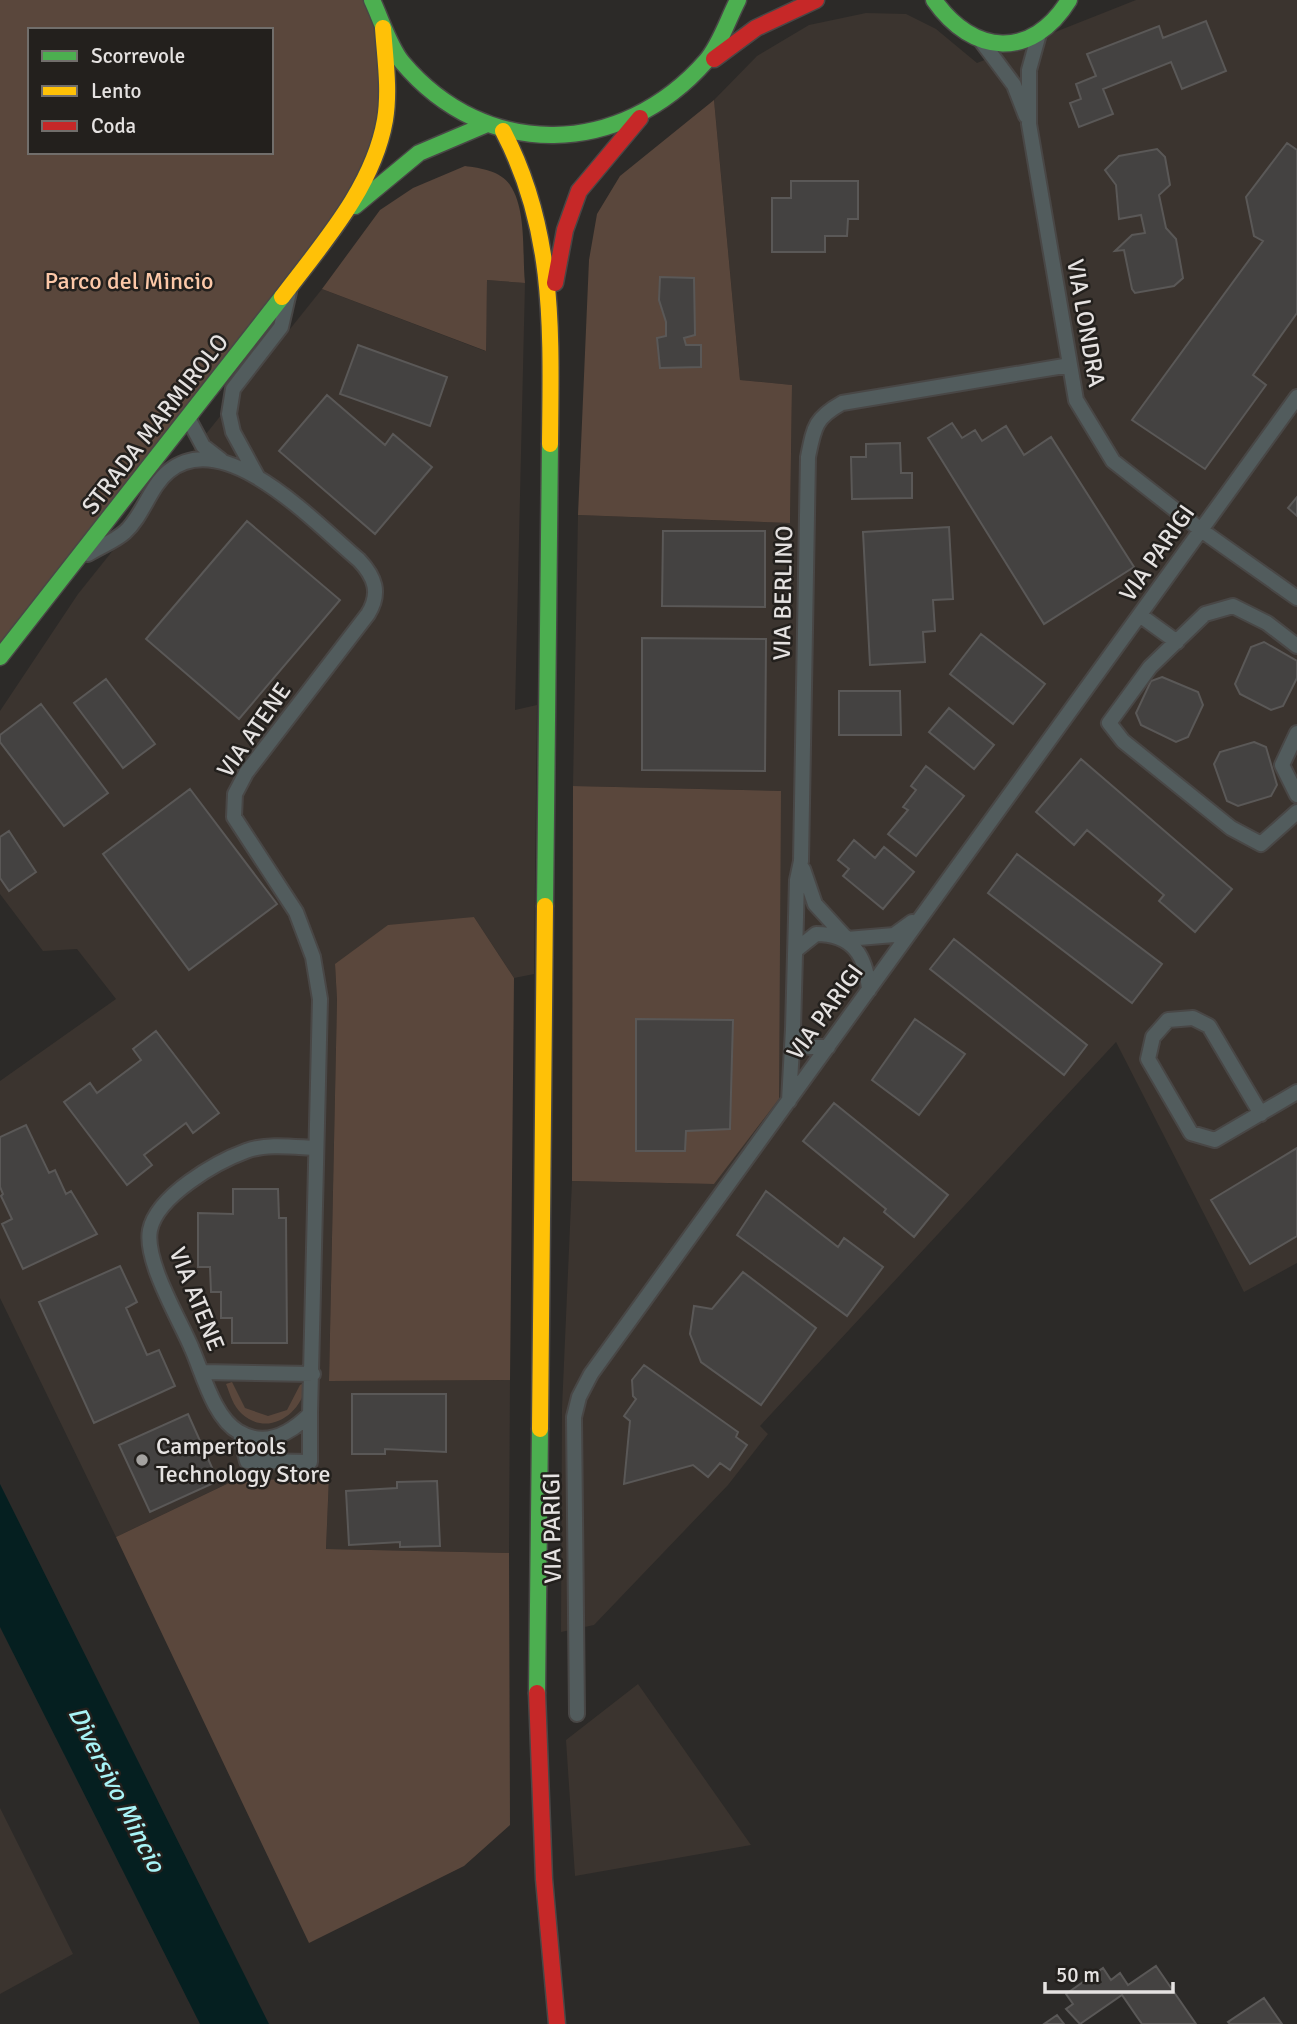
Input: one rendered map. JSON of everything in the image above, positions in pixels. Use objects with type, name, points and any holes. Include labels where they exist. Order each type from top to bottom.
[{"type":"main road","points":[[372,0],[383,28],[400,57],[422,84],[450,106],[485,125],[503,131],[536,137],[570,138],[604,132],[640,118],[676,95],[703,67],[756,28],[816,0]]},
{"type":"main road","points":[[703,67],[722,38],[738,0]]},
{"type":"main road","points":[[913,0],[942,15],[960,32],[982,42],[1002,44],[1021,42],[1040,34],[1054,23],[1069,0]]},
{"type":"main road","points":[[934,0],[942,15]]},
{"type":"main road","name":"STRADA MARMIROLO","points":[[0,657],[80,558],[343,217],[367,172],[382,131],[387,92],[383,28]]},
{"type":"main road","points":[[551,309],[565,230],[579,191],[640,118]]},
{"type":"main road","name":"STRADA MARMIROLO","points":[[343,217],[391,173],[419,153],[485,125]]},
{"type":"main road","points":[[503,131],[530,184],[538,215],[551,309],[537,1737],[544,1878],[557,2024]]},
{"type":"street","name":"VIA LONDRA","points":[[1040,34],[1029,70],[1029,124],[1076,400],[1113,461],[1201,530],[1297,598]]},
{"type":"street","name":"VIA LONDRA","points":[[982,42],[1014,85],[1029,124]]},
{"type":"street","name":"VIA ATENE","points":[[257,476],[233,432],[229,414],[233,390],[281,327],[290,286]]},
{"type":"street","name":"VIA BERLINO","points":[[789,1102],[797,880],[802,861],[808,457],[812,433],[821,415],[842,403],[1070,365]]},
{"type":"street","name":"VIA PARIGI","points":[[577,1714],[574,1417],[579,1396],[591,1374],[1297,397]]},
{"type":"street","points":[[188,418],[202,446],[221,460]]},
{"type":"street","name":"VIA ATENE","points":[[80,558],[125,532],[168,471],[188,461],[221,460],[257,476],[359,560],[371,572],[377,587],[375,603],[368,614],[246,773],[235,794],[234,817],[296,912],[313,957],[320,999],[310,1462],[247,1461],[240,1433],[228,1423],[202,1372],[152,1256],[150,1229],[164,1204],[184,1186],[248,1150],[279,1146],[315,1148]]},
{"type":"street","points":[[1297,646],[1267,623],[1233,606],[1205,614],[1150,667],[1109,723],[1123,741],[1231,828],[1261,844],[1297,812]]},
{"type":"street","points":[[1141,616],[1177,642]]},
{"type":"street","points":[[1297,733],[1282,765],[1297,795]]},
{"type":"street","points":[[802,861],[815,904],[862,956],[869,990]]},
{"type":"street","points":[[796,950],[816,934],[847,939],[894,935],[924,913]]},
{"type":"street","points":[[1261,1114],[1209,1026],[1193,1018],[1168,1020],[1153,1037],[1148,1059],[1191,1133],[1215,1140],[1261,1114],[1297,1093]]},
{"type":"street","points":[[793,1030],[809,1047],[828,1048]]},
{"type":"street","name":"VIA ATENE","points":[[202,1372],[313,1374]]},
{"type":"street","points":[[240,1433],[274,1438],[293,1431],[310,1414]]},
{"type":"shaded area","points":[[1136,0],[1297,0],[1297,1263],[1244,1292],[1116,1042],[760,1426],[768,1434],[728,1485],[594,1625],[561,1632],[562,1408],[572,1181],[714,1184],[781,791],[573,786],[578,515],[790,523],[792,385],[740,380],[714,100],[757,56],[809,25],[866,13],[906,14],[936,29],[977,63]]},
{"type":"shaded area","points":[[487,280],[525,283],[515,710],[537,705],[534,974],[514,978],[474,917],[335,965],[337,1000],[329,1381],[510,1380],[509,1553],[326,1549],[329,1477],[233,1481],[116,1537],[0,1298],[0,1081],[116,999],[77,949],[43,951],[0,894],[0,711],[78,594],[322,289],[485,351]]},
{"type":"shaded area","points":[[638,1684],[751,1845],[575,1876],[566,1740]]},
{"type":"shaded area","points":[[0,1808],[73,1954],[0,1994]]},
{"type":"green space","name":"Parco del Mincio","points":[[0,0],[372,0],[386,92],[367,172],[0,661]]},
{"type":"green space","points":[[714,100],[740,380],[792,385],[790,523],[578,515],[589,260],[597,214],[620,176]]},
{"type":"green space","points":[[465,166],[490,171],[506,180],[519,207],[523,232],[525,283],[487,280],[486,351],[322,289],[380,210],[413,188]]},
{"type":"green space","points":[[573,786],[781,791],[779,1099],[714,1184],[572,1181]]},
{"type":"green space","points":[[474,917],[514,978],[510,1380],[329,1381],[337,1000],[335,964],[388,925]]},
{"type":"green space","points":[[232,1382],[245,1408],[268,1416],[287,1410],[300,1385],[304,1383],[306,1386],[303,1396],[290,1414],[272,1423],[262,1423],[252,1421],[236,1407],[226,1384]]},
{"type":"green space","points":[[329,1477],[326,1549],[509,1553],[510,1825],[464,1866],[309,1943],[116,1537],[233,1481]]},
{"type":"water","name":"Diversivo Mincio","points":[[0,1484],[269,2024],[200,2024],[0,1627]]},
{"type":"building","points":[[1206,21],[1226,71],[1182,89],[1171,62],[1103,89],[1113,114],[1079,127],[1070,103],[1081,99],[1076,84],[1096,76],[1087,54],[1159,26],[1163,38]]},
{"type":"building","points":[[1287,143],[1297,150],[1297,313],[1253,375],[1266,385],[1205,469],[1132,420],[1263,241],[1254,236],[1246,197]]},
{"type":"building","points":[[1157,149],[1165,157],[1170,185],[1159,195],[1166,228],[1176,239],[1183,278],[1174,286],[1135,293],[1124,250],[1115,251],[1132,235],[1145,233],[1141,215],[1119,219],[1116,185],[1105,170],[1119,156]]},
{"type":"building","points":[[791,181],[858,181],[858,219],[848,219],[847,236],[825,236],[825,252],[772,252],[772,198],[791,198]]},
{"type":"building","points":[[660,277],[694,278],[695,335],[684,338],[686,345],[701,345],[701,367],[660,368],[657,338],[666,336],[666,322],[659,300]]},
{"type":"building","points":[[358,345],[447,377],[430,426],[340,394]]},
{"type":"building","points":[[327,395],[385,445],[393,434],[432,467],[375,534],[279,451]]},
{"type":"building","points":[[952,423],[962,438],[975,430],[982,441],[1006,426],[1024,455],[1051,437],[1134,567],[1044,624],[928,438]]},
{"type":"building","points":[[900,443],[901,473],[912,473],[912,498],[852,499],[851,457],[866,457],[866,444]]},
{"type":"building","points":[[1297,497],[1297,516],[1288,508]]},
{"type":"building","points":[[247,521],[340,600],[239,719],[146,639]]},
{"type":"building","points":[[949,527],[953,599],[933,600],[935,631],[923,632],[925,662],[870,665],[863,532]]},
{"type":"building","points":[[663,531],[765,531],[765,607],[662,606]]},
{"type":"building","points":[[981,634],[1045,684],[1013,724],[950,674]]},
{"type":"building","points":[[642,638],[766,639],[765,771],[642,770]]},
{"type":"building","points":[[1264,642],[1297,661],[1297,678],[1283,706],[1271,710],[1240,694],[1235,684],[1251,647]]},
{"type":"building","points":[[1162,677],[1198,692],[1203,705],[1188,737],[1176,742],[1141,725],[1136,713],[1151,681]]},
{"type":"building","points":[[106,679],[155,744],[123,768],[74,703]]},
{"type":"building","points":[[839,691],[900,691],[901,735],[839,735]]},
{"type":"building","points":[[41,704],[108,793],[64,826],[0,742],[0,735]]},
{"type":"building","points":[[949,708],[994,745],[974,769],[929,732]]},
{"type":"building","points":[[1254,742],[1266,747],[1277,785],[1271,796],[1238,806],[1227,801],[1214,764],[1220,752]]},
{"type":"building","points":[[1081,759],[1232,889],[1195,932],[1159,901],[1164,895],[1087,830],[1074,845],[1036,812]]},
{"type":"building","points":[[926,766],[964,796],[916,856],[888,834],[908,810],[903,807],[916,790],[911,786]]},
{"type":"building","points":[[190,789],[277,904],[189,970],[103,854]]},
{"type":"building","points":[[9,831],[36,872],[9,891],[0,878],[0,837]]},
{"type":"building","points":[[854,840],[875,858],[884,847],[914,872],[883,909],[843,876],[849,869],[838,860]]},
{"type":"building","points":[[1017,854],[1162,964],[1132,1003],[988,893]]},
{"type":"building","points":[[954,939],[1087,1045],[1064,1075],[930,969]]},
{"type":"building","points":[[636,1019],[733,1020],[730,1129],[686,1131],[685,1151],[636,1151]]},
{"type":"building","points":[[915,1019],[965,1054],[919,1115],[872,1080]]},
{"type":"building","points":[[156,1031],[219,1113],[193,1133],[186,1123],[144,1155],[152,1165],[127,1185],[64,1102],[90,1083],[97,1093],[141,1060],[133,1049]]},
{"type":"building","points":[[834,1103],[948,1195],[914,1237],[884,1212],[886,1209],[803,1141]]},
{"type":"building","points":[[26,1125],[49,1173],[55,1170],[66,1194],[71,1191],[97,1234],[23,1269],[2,1224],[12,1219],[1,1196],[0,1137]]},
{"type":"building","points":[[1297,1148],[1297,1236],[1250,1264],[1211,1200]]},
{"type":"building","points":[[233,1189],[278,1189],[279,1218],[286,1218],[287,1343],[232,1343],[232,1318],[221,1318],[221,1292],[211,1292],[210,1267],[198,1267],[198,1213],[233,1214]]},
{"type":"building","points":[[766,1191],[838,1247],[844,1238],[883,1267],[847,1316],[737,1235]]},
{"type":"building","points":[[120,1266],[137,1302],[126,1308],[147,1355],[159,1350],[175,1386],[94,1423],[39,1302]]},
{"type":"building","points":[[743,1272],[816,1328],[761,1405],[701,1362],[690,1334],[694,1306],[712,1309]]},
{"type":"building","points":[[644,1365],[738,1432],[736,1437],[747,1445],[730,1470],[720,1463],[708,1477],[693,1465],[624,1484],[630,1421],[624,1416],[636,1399],[633,1396],[632,1380]]},
{"type":"building","points":[[352,1394],[446,1394],[446,1452],[385,1449],[385,1454],[352,1454]]},
{"type":"building","points":[[188,1414],[218,1481],[150,1512],[119,1445]]},
{"type":"building","points":[[437,1481],[440,1546],[400,1547],[400,1542],[349,1545],[346,1491],[397,1488],[397,1482]]},
{"type":"building","points":[[1156,1966],[1196,2024],[1142,2024],[1122,1995],[1080,2024],[1066,2009],[1073,2004],[1066,1994],[1103,1968],[1111,1980],[1120,1973],[1128,1985]]},
{"type":"building","points":[[1264,1998],[1282,2024],[1228,2022]]},
{"type":"building","points":[[1057,2015],[1064,2024],[1044,2024]]},
{"type":"traffic: fast","points":[[372,0],[397,56],[436,95],[473,118],[513,131],[554,135],[595,130],[635,116],[672,93],[711,55],[738,0]]},
{"type":"traffic: fast","points":[[934,0],[949,19],[966,32],[1002,44],[1020,41],[1038,33],[1054,20],[1069,0]]},
{"type":"traffic: fast","points":[[355,206],[419,153],[485,125]]},
{"type":"traffic: fast","points":[[0,657],[282,297]]},
{"type":"traffic: fast","points":[[545,906],[550,444]]},
{"type":"traffic: fast","points":[[537,1693],[540,1429]]},
{"type":"traffic: slow","points":[[282,297],[344,214],[358,192],[379,145],[387,97],[383,28]]},
{"type":"traffic: slow","points":[[503,131],[533,207],[547,284],[551,363],[550,444]]},
{"type":"traffic: slow","points":[[540,1429],[545,906]]},
{"type":"traffic: jam","points":[[714,59],[756,28],[816,0]]},
{"type":"traffic: jam","points":[[555,283],[565,230],[579,191],[640,118]]},
{"type":"traffic: jam","points":[[537,1693],[544,1879],[557,2024]]},
{"type":"place","name":"Campertools Technology Store","points":[[142,1460]]}]
